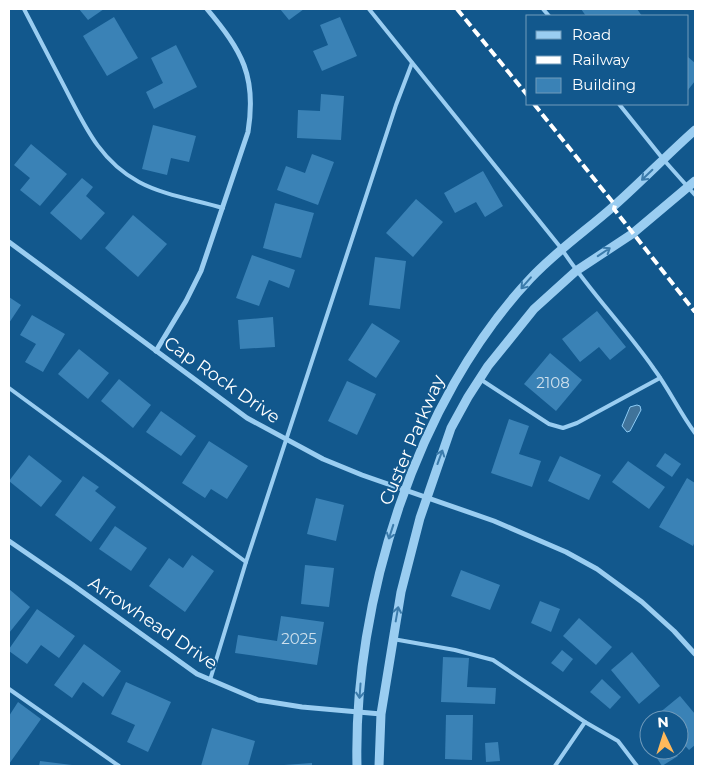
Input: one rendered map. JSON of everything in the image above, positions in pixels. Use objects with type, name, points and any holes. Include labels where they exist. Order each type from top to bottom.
[{"type":"street","points":[[156,351],[186,301],[197,278],[248,132],[250,98],[241,55],[228,34],[207,9]]},
{"type":"street","name":"Custer Parkway","points":[[357,766],[363,658],[373,598],[385,550],[405,490],[431,428],[457,377],[479,342],[524,285],[561,248],[615,205],[695,130]]},
{"type":"street","name":"Custer Parkway","points":[[378,766],[381,714],[401,592],[427,498],[451,428],[480,379],[507,341],[534,309],[576,271],[632,234],[692,184]]},
{"type":"street","name":"Cap Rock Drive","points":[[9,242],[248,418],[323,459],[362,475],[494,521],[566,552],[597,569],[642,602],[674,631],[695,654]]},
{"type":"street","name":"Arrowhead Drive","points":[[9,542],[73,585],[197,674],[258,700],[302,707],[381,714]]},
{"type":"lane","points":[[24,9],[90,137],[112,162],[139,182],[223,208]]},
{"type":"lane","points":[[369,9],[561,248],[576,271],[611,312],[660,378],[695,433]]},
{"type":"lane","points":[[210,680],[246,562],[396,105],[412,63]]},
{"type":"lane","points":[[620,105],[663,159],[692,184],[695,195]]},
{"type":"lane","points":[[480,379],[549,424],[563,428],[577,423],[660,378]]},
{"type":"lane","points":[[9,388],[246,562]]},
{"type":"lane","points":[[393,639],[455,650],[493,660],[585,722],[618,741],[637,766]]},
{"type":"lane","points":[[9,689],[119,766]]},
{"type":"lane","points":[[555,766],[585,722]]},
{"type":"water","points":[[640,406],[641,410],[630,431],[627,432],[622,426],[630,407]]},
{"type":"building","points":[[79,9],[104,9],[88,20]]},
{"type":"building","points":[[280,9],[304,9],[289,20]]},
{"type":"building","points":[[581,9],[637,9],[641,15],[585,15]]},
{"type":"building","points":[[114,17],[138,58],[107,76],[83,36]]},
{"type":"building","points":[[340,17],[357,56],[322,71],[313,51],[328,45],[320,25]]},
{"type":"building","points":[[176,45],[197,87],[154,109],[146,92],[163,83],[151,58]]},
{"type":"building","points":[[689,58],[695,63],[695,81],[689,89]]},
{"type":"building","points":[[321,94],[344,96],[341,140],[297,138],[298,110],[320,111]]},
{"type":"building","points":[[153,125],[196,136],[189,162],[171,158],[167,175],[142,169]]},
{"type":"building","points":[[31,144],[67,174],[40,206],[20,190],[30,178],[14,165]]},
{"type":"building","points":[[312,154],[334,162],[318,205],[277,190],[286,166],[305,173]]},
{"type":"building","points":[[483,171],[503,206],[485,217],[476,202],[455,213],[444,193]]},
{"type":"building","points":[[82,178],[93,187],[86,196],[105,213],[81,240],[50,213]]},
{"type":"building","points":[[416,199],[443,222],[413,257],[386,233]]},
{"type":"building","points":[[275,203],[314,213],[301,258],[263,248]]},
{"type":"building","points":[[133,215],[167,244],[138,277],[105,248]]},
{"type":"building","points":[[252,255],[295,270],[289,288],[269,280],[259,306],[236,298]]},
{"type":"building","points":[[375,257],[406,261],[400,309],[369,305]]},
{"type":"building","points":[[9,297],[21,305],[9,323]]},
{"type":"building","points":[[597,311],[626,347],[610,360],[599,347],[580,362],[562,339]]},
{"type":"building","points":[[32,315],[65,334],[43,372],[25,362],[36,344],[20,335]]},
{"type":"building","points":[[273,317],[275,347],[240,349],[238,320]]},
{"type":"building","points":[[372,323],[400,341],[376,378],[348,360]]},
{"type":"building","points":[[79,349],[109,373],[88,399],[58,374]]},
{"type":"building","points":[[550,353],[582,380],[556,411],[524,384]]},
{"type":"building","points":[[119,379],[151,405],[133,428],[101,401]]},
{"type":"building","points":[[347,381],[376,394],[357,435],[328,421]]},
{"type":"building","points":[[161,411],[196,436],[181,456],[146,432]]},
{"type":"building","points":[[509,419],[529,426],[519,454],[541,461],[532,487],[491,473]]},
{"type":"building","points":[[209,441],[248,466],[227,499],[211,489],[205,498],[182,483]]},
{"type":"building","points":[[665,453],[681,464],[672,477],[656,466]]},
{"type":"building","points":[[29,455],[62,481],[41,507],[9,481]]},
{"type":"building","points":[[560,456],[601,475],[589,500],[548,481]]},
{"type":"building","points":[[628,461],[665,487],[649,509],[612,482]]},
{"type":"building","points":[[83,476],[99,487],[95,491],[116,507],[91,542],[55,515]]},
{"type":"building","points":[[687,478],[695,483],[695,541],[693,546],[659,527]]},
{"type":"building","points":[[316,498],[344,505],[336,541],[307,534]]},
{"type":"building","points":[[115,526],[147,548],[131,571],[99,549]]},
{"type":"building","points":[[192,555],[214,571],[185,612],[149,586],[169,558],[183,568]]},
{"type":"building","points":[[305,565],[334,568],[329,607],[301,604]]},
{"type":"building","points":[[461,570],[500,585],[490,610],[451,596]]},
{"type":"building","points":[[9,589],[30,607],[9,633]]},
{"type":"building","points":[[540,601],[560,609],[551,632],[531,623]]},
{"type":"building","points":[[37,609],[75,636],[59,658],[41,645],[27,664],[9,651],[9,649]]},
{"type":"building","points":[[281,616],[324,622],[317,665],[235,653],[238,635],[277,641]]},
{"type":"building","points":[[579,618],[612,647],[596,665],[563,636]]},
{"type":"building","points":[[84,644],[121,671],[103,697],[83,682],[72,698],[54,685]]},
{"type":"building","points":[[562,650],[573,659],[563,672],[551,663]]},
{"type":"building","points":[[632,652],[660,686],[639,704],[611,670]]},
{"type":"building","points":[[443,657],[469,658],[467,687],[496,688],[495,704],[441,702]]},
{"type":"building","points":[[602,679],[621,697],[610,709],[590,692]]},
{"type":"building","points":[[126,682],[171,702],[148,752],[127,742],[135,725],[111,714]]},
{"type":"building","points":[[680,696],[695,714],[695,745],[689,750],[689,710],[663,710]]},
{"type":"building","points":[[18,702],[41,719],[9,764],[9,716]]},
{"type":"building","points":[[446,715],[473,715],[472,760],[445,759]]},
{"type":"building","points":[[212,728],[255,741],[248,766],[201,766]]},
{"type":"building","points":[[498,742],[500,761],[486,762],[485,743]]},
{"type":"building","points":[[658,760],[672,760],[662,766]]},
{"type":"building","points":[[40,761],[72,765],[72,766],[39,766]]},
{"type":"building","points":[[312,763],[312,766],[284,766],[284,765]]},
{"type":"railway","points":[[457,9],[526,94]]},
{"type":"railway","points":[[535,105],[615,205],[614,209],[695,312]]}]
